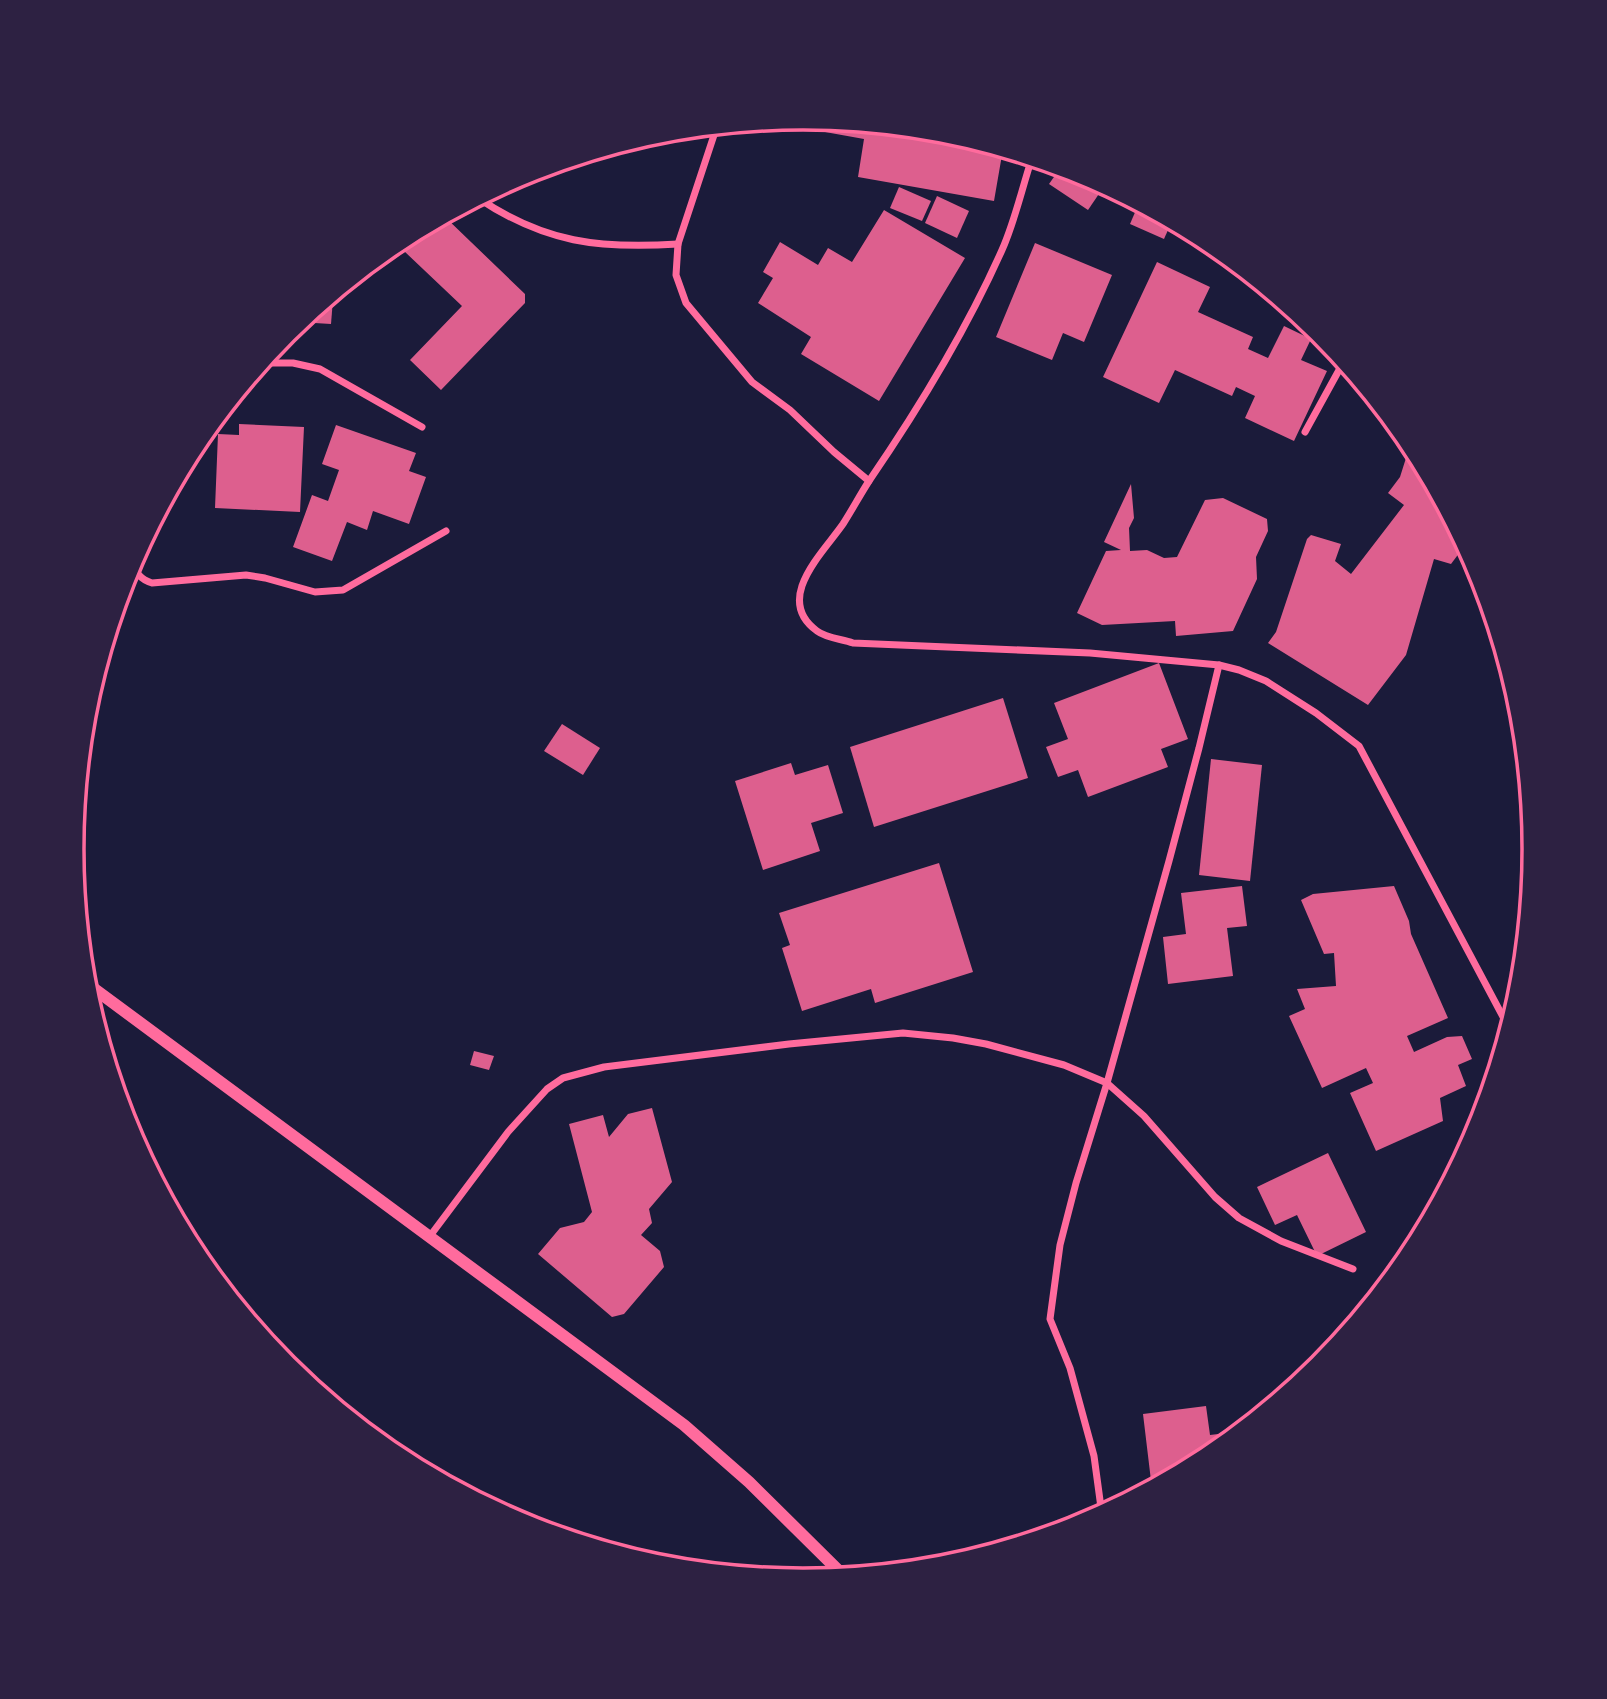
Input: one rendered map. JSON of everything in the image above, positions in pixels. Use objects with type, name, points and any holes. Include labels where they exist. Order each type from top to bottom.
[{"type":"street","points":[[714,136],[678,244],[676,275],[686,303],[752,382],[790,410],[869,481]]},
{"type":"street","points":[[1029,166],[1003,247],[953,348],[901,435],[805,577],[800,610],[807,623],[819,633],[853,643],[1090,653],[1219,665],[1266,681],[1316,713],[1359,746],[1503,1016]]},
{"type":"street","points":[[487,203],[514,220],[552,236],[609,246],[678,244]]},
{"type":"street","points":[[274,363],[293,363],[320,369],[422,427]]},
{"type":"street","points":[[1305,432],[1339,370]]},
{"type":"street","points":[[139,575],[143,580],[152,583],[246,575],[315,592],[343,590],[446,531]]},
{"type":"street","points":[[1100,1505],[1094,1456],[1070,1368],[1050,1319],[1063,1232],[1196,761],[1219,665]]},
{"type":"street","points":[[99,992],[712,1448],[835,1568]]},
{"type":"street","points":[[430,1236],[508,1132],[547,1088],[563,1078],[604,1067],[903,1033],[953,1038],[998,1047],[1064,1065],[1107,1083],[1144,1116],[1215,1196],[1240,1218],[1274,1238],[1353,1269]]},
{"type":"building","points":[[825,132],[897,136],[1001,158],[994,201],[858,177],[864,139]]},
{"type":"building","points":[[1055,176],[1099,194],[1088,210],[1049,184]]},
{"type":"building","points":[[899,187],[931,201],[922,221],[890,208]]},
{"type":"building","points":[[937,196],[969,211],[957,238],[925,223]]},
{"type":"building","points":[[884,210],[965,258],[879,401],[801,354],[811,337],[758,303],[773,278],[763,272],[780,242],[818,265],[828,248],[852,262]]},
{"type":"building","points":[[1135,211],[1168,229],[1164,239],[1130,224]]},
{"type":"building","points":[[451,222],[525,294],[525,303],[441,390],[410,360],[462,306],[404,251]]},
{"type":"building","points":[[1035,243],[1112,275],[1084,342],[1063,333],[1052,360],[996,337]]},
{"type":"building","points":[[1157,262],[1210,287],[1198,312],[1253,337],[1248,349],[1268,358],[1284,326],[1311,340],[1301,360],[1327,371],[1294,441],[1245,418],[1255,396],[1236,387],[1232,396],[1175,370],[1159,403],[1103,377]]},
{"type":"building","points":[[332,306],[331,324],[314,323]]},
{"type":"building","points":[[239,424],[304,427],[300,512],[215,508],[218,434],[239,435]]},
{"type":"building","points":[[336,425],[416,453],[409,471],[426,477],[409,524],[373,511],[367,530],[347,522],[332,561],[293,547],[312,495],[328,501],[339,470],[322,464]]},
{"type":"building","points":[[1406,458],[1427,490],[1459,553],[1451,564],[1434,559],[1406,655],[1368,705],[1268,643],[1276,632],[1307,539],[1311,535],[1341,544],[1335,561],[1351,574],[1404,505],[1388,493],[1400,477]]},
{"type":"building","points":[[1131,484],[1134,518],[1129,528],[1130,551],[1147,550],[1164,558],[1177,557],[1205,500],[1223,498],[1267,519],[1268,531],[1256,557],[1257,579],[1233,631],[1176,636],[1175,621],[1102,625],[1077,613],[1106,551],[1121,550],[1104,542]]},
{"type":"building","points":[[1159,663],[1188,739],[1161,749],[1168,767],[1088,797],[1078,770],[1058,777],[1046,747],[1068,739],[1054,703]]},
{"type":"building","points":[[1003,698],[1028,778],[874,827],[850,747]]},
{"type":"building","points":[[562,724],[600,748],[583,775],[544,751]]},
{"type":"building","points":[[1211,759],[1262,765],[1250,881],[1199,875]]},
{"type":"building","points":[[791,763],[795,775],[828,765],[843,813],[811,823],[820,851],[763,870],[735,781]]},
{"type":"building","points":[[939,863],[973,972],[875,1003],[871,989],[802,1011],[782,948],[790,945],[779,913]]},
{"type":"building","points":[[1242,886],[1247,926],[1227,928],[1233,976],[1168,984],[1163,937],[1186,934],[1181,893]]},
{"type":"building","points":[[1394,886],[1409,921],[1411,934],[1448,1018],[1407,1036],[1414,1052],[1447,1037],[1462,1036],[1472,1059],[1458,1065],[1466,1086],[1440,1098],[1443,1121],[1376,1151],[1350,1093],[1373,1083],[1366,1068],[1322,1088],[1289,1016],[1305,1009],[1297,989],[1336,986],[1334,953],[1324,954],[1301,900],[1313,894]]},
{"type":"building","points":[[474,1051],[494,1056],[489,1070],[470,1065]]},
{"type":"building","points":[[652,1108],[672,1182],[649,1209],[652,1223],[641,1235],[660,1251],[664,1267],[624,1314],[612,1317],[538,1254],[560,1228],[584,1222],[592,1212],[569,1124],[603,1115],[609,1137],[628,1114]]},
{"type":"building","points":[[1328,1153],[1366,1232],[1317,1256],[1297,1215],[1275,1225],[1257,1187]]},
{"type":"building","points":[[1206,1406],[1210,1435],[1223,1433],[1151,1480],[1143,1414]]}]
